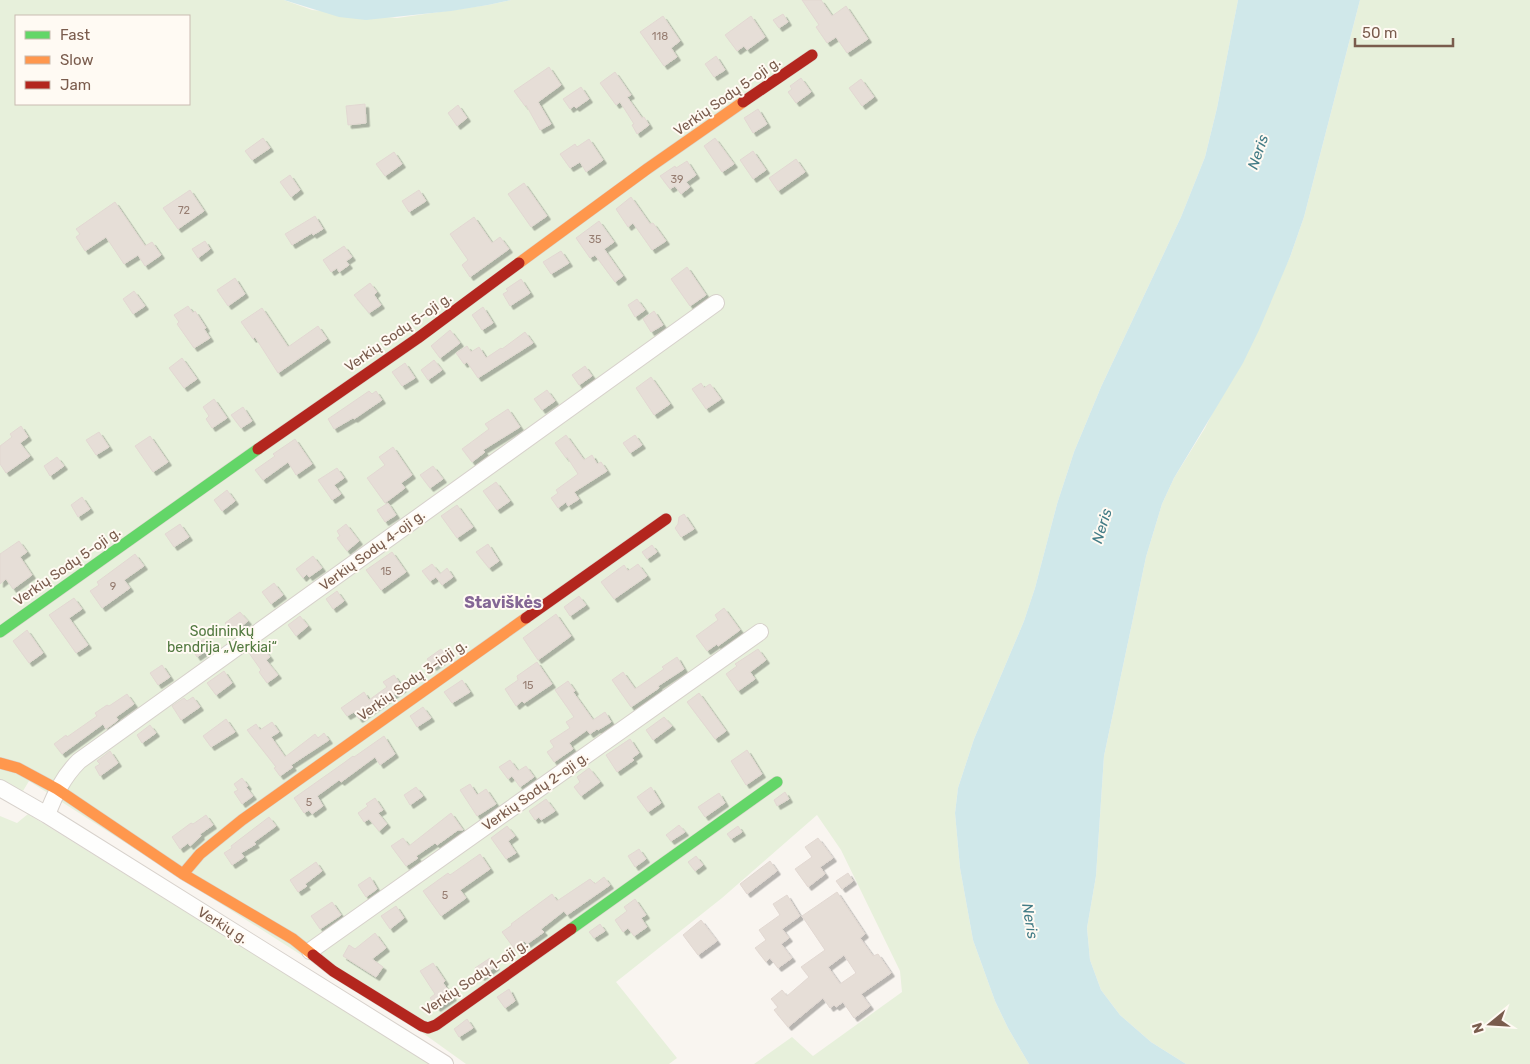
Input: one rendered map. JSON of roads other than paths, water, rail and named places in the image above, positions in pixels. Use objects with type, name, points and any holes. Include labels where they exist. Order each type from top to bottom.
[{"type":"street","name":"Verkių Sodų 5-oji g.","points":[[0,632],[418,338],[632,180],[812,55]]},
{"type":"street","name":"Verkių Sodų 4-oji g.","points":[[47,815],[57,789],[66,774],[79,761],[716,303]]},
{"type":"street","name":"Verkių Sodų 3-ioji g.","points":[[183,874],[200,854],[242,820],[666,519]]},
{"type":"street","name":"Verkių Sodų 2-oji g.","points":[[310,951],[760,632]]},
{"type":"street","points":[[0,764],[18,768],[57,789]]},
{"type":"street","name":"Verkių Sodų 1-oji g.","points":[[57,789],[183,874],[293,939],[333,971],[428,1028],[436,1025],[777,782]]},
{"type":"street","name":"Verkių g.","points":[[0,788],[47,815],[445,1064]]},
{"type":"water","points":[[284,0],[511,0],[451,11],[366,20],[339,17]]},
{"type":"water","name":"Neris","points":[[1238,0],[1360,0],[1304,217],[1290,257],[1243,363],[1174,478],[1162,504],[1146,557],[1104,756],[1096,876],[1087,928],[1090,960],[1101,990],[1120,1015],[1151,1042],[1186,1064],[1029,1064],[995,1001],[973,940],[960,868],[955,813],[958,788],[974,739],[1024,621],[1035,588],[1057,504],[1074,452],[1101,387],[1181,217],[1205,157],[1217,108]]},
{"type":"district","name":"Staviškės","points":[[503,602]]},
{"type":"park label","name":"Sodininkų bendrija „Verkiai“","points":[[222,640]]}]
